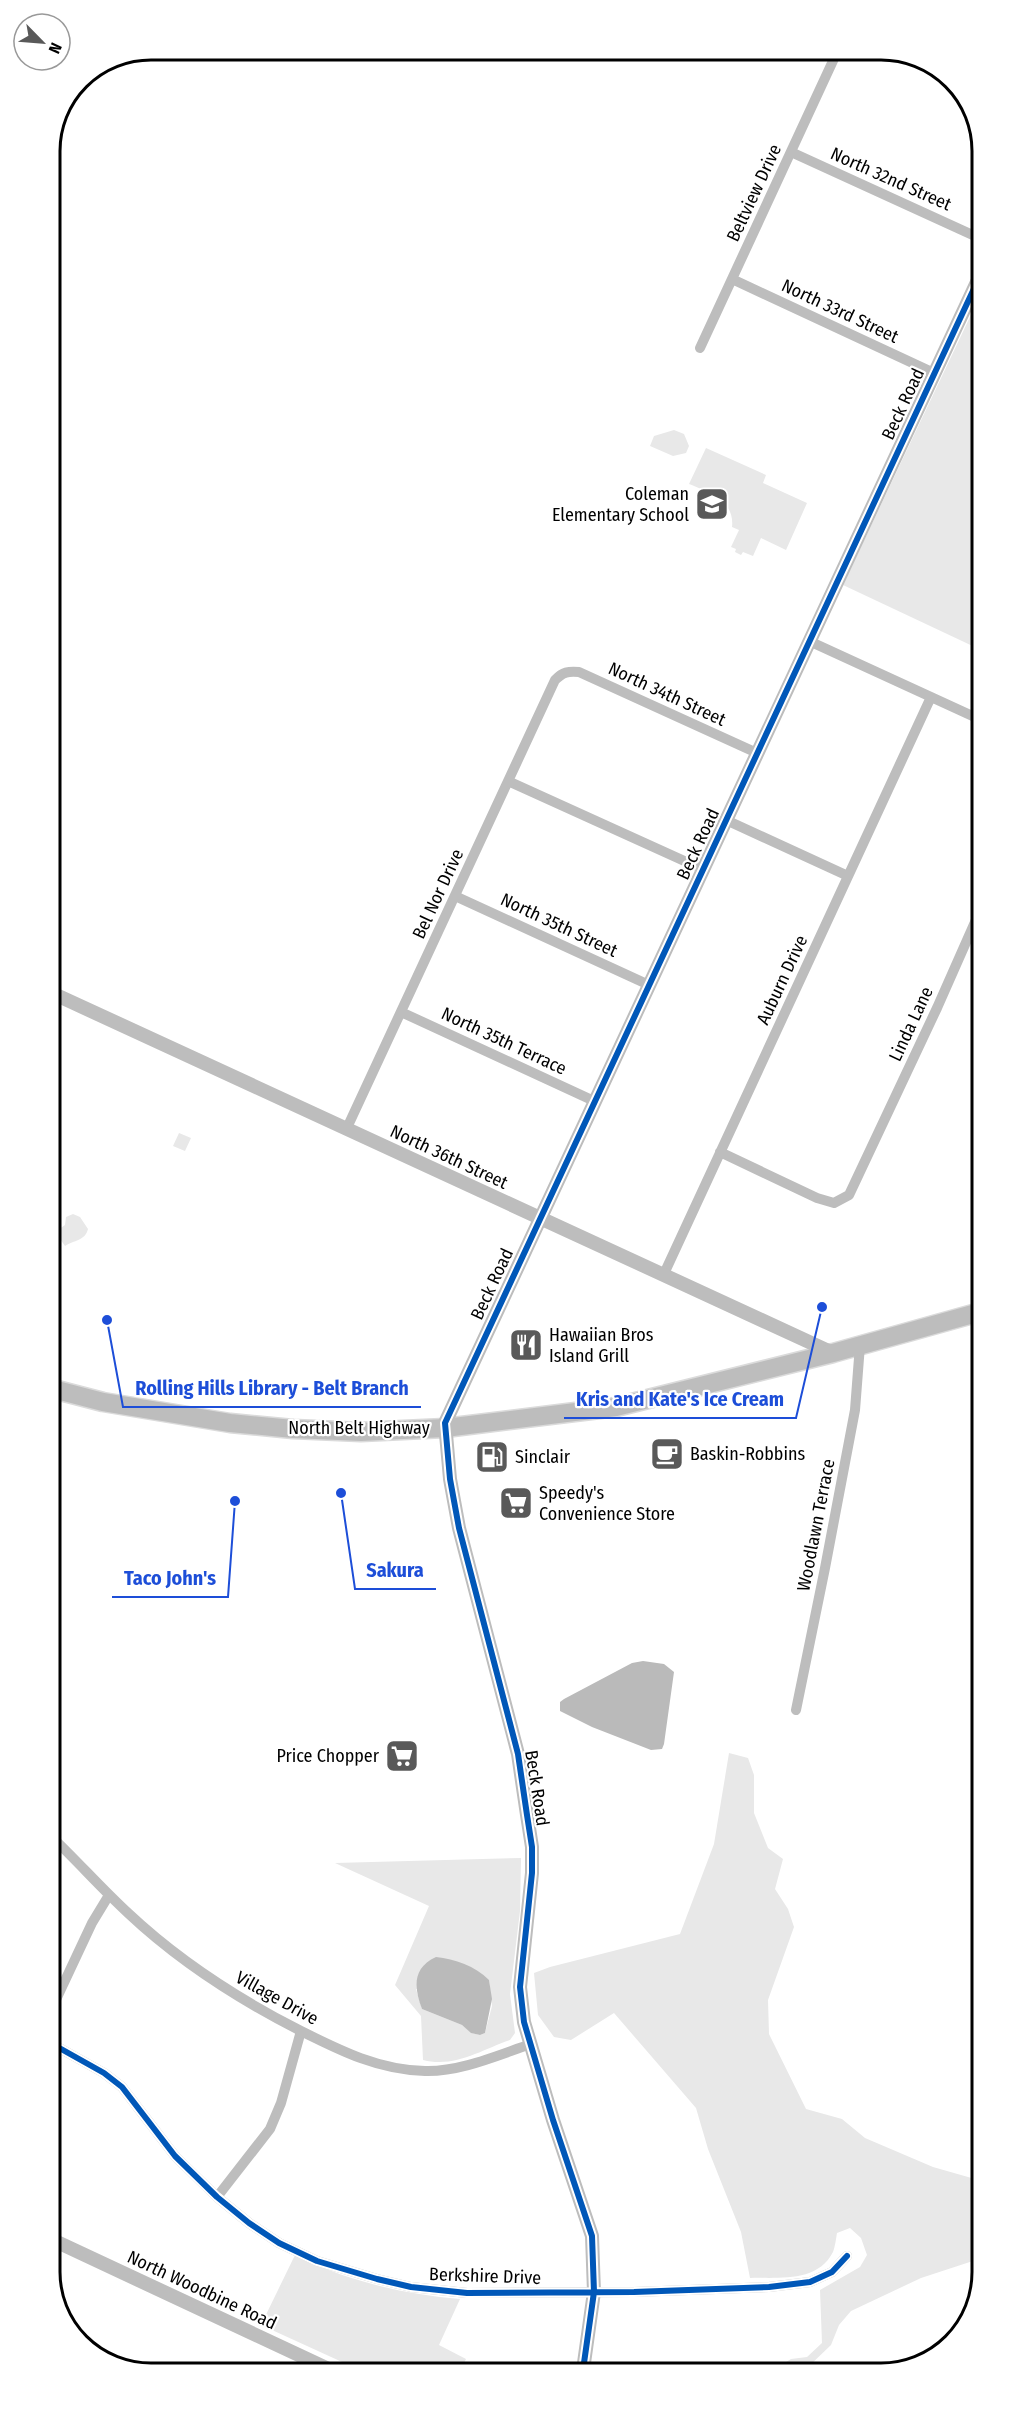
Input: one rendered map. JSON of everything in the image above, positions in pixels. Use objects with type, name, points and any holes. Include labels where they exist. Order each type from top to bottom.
[{"type":"main road","name":"North Belt Highway","points":[[60,1391],[103,1402],[230,1424],[361,1432],[445,1428],[616,1407],[833,1353],[972,1314]]},
{"type":"street","name":"Beltview Drive","points":[[700,348],[833,60]]},
{"type":"street","name":"North 32nd Street","points":[[791,152],[972,234]]},
{"type":"street","name":"North 33rd Street","points":[[732,279],[934,373]]},
{"type":"street","name":"Beck Road","points":[[584,2363],[594,2292],[592,2236],[553,2120],[524,2022],[520,1988],[532,1873],[532,1847],[518,1754],[459,1528],[450,1479],[445,1423],[972,293]]},
{"type":"street","points":[[809,641],[972,716]]},
{"type":"street","name":"North 34th Street","points":[[562,673],[579,672],[757,753]]},
{"type":"street","name":"Bel Nor Drive","points":[[346,1130],[555,680],[562,673]]},
{"type":"street","name":"Auburn Drive","points":[[663,1276],[931,697]]},
{"type":"street","points":[[508,781],[702,869]]},
{"type":"street","points":[[726,820],[848,876]]},
{"type":"street","name":"North 35th Street","points":[[455,896],[649,985]]},
{"type":"street","name":"Linda Lane","points":[[720,1152],[817,1198],[834,1203],[849,1195],[972,928]]},
{"type":"street","name":"North 36th Street","points":[[60,997],[833,1353]]},
{"type":"street","name":"North 35th Terrace","points":[[401,1012],[594,1101]]},
{"type":"street","name":"Woodlawn Terrace","points":[[796,1710],[855,1410],[860,1345]]},
{"type":"street","name":"Village Drive","points":[[60,1845],[109,1895],[172,1951],[212,1980],[352,2057],[373,2064],[425,2071],[460,2067],[531,2044]]},
{"type":"street","points":[[60,1991],[92,1923],[109,1895]]},
{"type":"street","points":[[217,2197],[270,2129],[281,2103],[301,2031]]},
{"type":"street","name":"Berkshire Drive","points":[[60,2048],[104,2073],[122,2087],[175,2156],[217,2197],[249,2223],[279,2243],[317,2261],[376,2279],[411,2287],[467,2293],[769,2287],[810,2282],[832,2272],[847,2256]]},
{"type":"street","name":"North Woodbine Road","points":[[60,2243],[316,2363]]},
{"type":"shaded area","points":[[972,313],[972,646],[843,585]]},
{"type":"shaded area","points":[[674,430],[684,434],[689,446],[686,453],[673,456],[650,446],[654,436]]},
{"type":"shaded area","points":[[706,448],[766,475],[763,483],[807,503],[786,550],[761,538],[753,556],[743,552],[741,555],[731,547],[739,530],[732,527],[732,518],[725,504],[705,490],[689,484]]},
{"type":"shaded area","points":[[179,1133],[191,1138],[185,1151],[173,1146]]},
{"type":"shaded area","points":[[73,1214],[80,1217],[88,1229],[82,1238],[65,1246],[60,1239],[60,1228],[65,1225],[66,1217]]},
{"type":"shaded area","points":[[643,1661],[664,1664],[674,1672],[662,1749],[651,1750],[592,1727],[560,1711],[560,1702],[564,1699],[632,1663]]},
{"type":"shaded area","points":[[729,1753],[748,1758],[754,1775],[754,1813],[768,1848],[783,1859],[775,1889],[788,1909],[794,1927],[768,2000],[769,2034],[806,2109],[842,2119],[865,2138],[933,2167],[972,2178],[972,2261],[921,2278],[851,2311],[839,2325],[831,2345],[812,2363],[785,2363],[791,2359],[807,2357],[822,2343],[820,2290],[860,2267],[867,2255],[861,2238],[850,2228],[837,2233],[833,2252],[826,2262],[807,2274],[785,2278],[750,2278],[741,2232],[708,2149],[696,2108],[614,2013],[571,2040],[554,2037],[538,2015],[534,1973],[680,1934],[714,1844]]},
{"type":"shaded area","points":[[521,1858],[520,1911],[510,1994],[515,2033],[510,2040],[457,2060],[435,2062],[423,2060],[421,2016],[395,1985],[429,1906],[335,1863]],"holes":[[[489,1980],[492,2006],[485,2033],[480,2035],[422,2009],[416,1989]]]},
{"type":"shaded area","points":[[436,1957],[464,1964],[489,1980],[492,1999],[485,2033],[480,2035],[471,2033],[462,2025],[422,2009],[417,1994],[417,1979],[423,1967]]},
{"type":"shaded area","points":[[295,2255],[335,2272],[375,2285],[417,2294],[460,2299],[439,2345],[466,2359],[464,2363],[344,2363],[261,2325]]},
{"type":"cycle path","points":[[584,2363],[594,2292],[592,2236],[553,2120],[524,2022],[520,1987],[532,1873],[532,1847],[518,1754],[459,1528],[450,1479],[445,1423],[972,293]]},
{"type":"cycle path","points":[[60,2048],[104,2073],[122,2087],[175,2156],[217,2197],[249,2223],[279,2243],[317,2261],[377,2279],[411,2287],[467,2293],[634,2292],[769,2287],[810,2282],[832,2272],[847,2256]]},
{"type":"place","name":"Coleman Elementary School","points":[[712,504]]},
{"type":"place","name":"Kris and Kate's Ice Cream","points":[[822,1307]]},
{"type":"place","name":"Rolling Hills Library - Belt Branch","points":[[107,1320]]},
{"type":"place","name":"Hawaiian Bros Island Grill","points":[[526,1345]]},
{"type":"place","name":"Baskin-Robbins","points":[[667,1454]]},
{"type":"place","name":"Sinclair","points":[[492,1457]]},
{"type":"place","name":"Sakura","points":[[341,1493]]},
{"type":"place","name":"Taco John's","points":[[235,1501]]},
{"type":"place","name":"Speedy's Convenience Store","points":[[516,1503]]},
{"type":"place","name":"Price Chopper","points":[[402,1756]]}]
